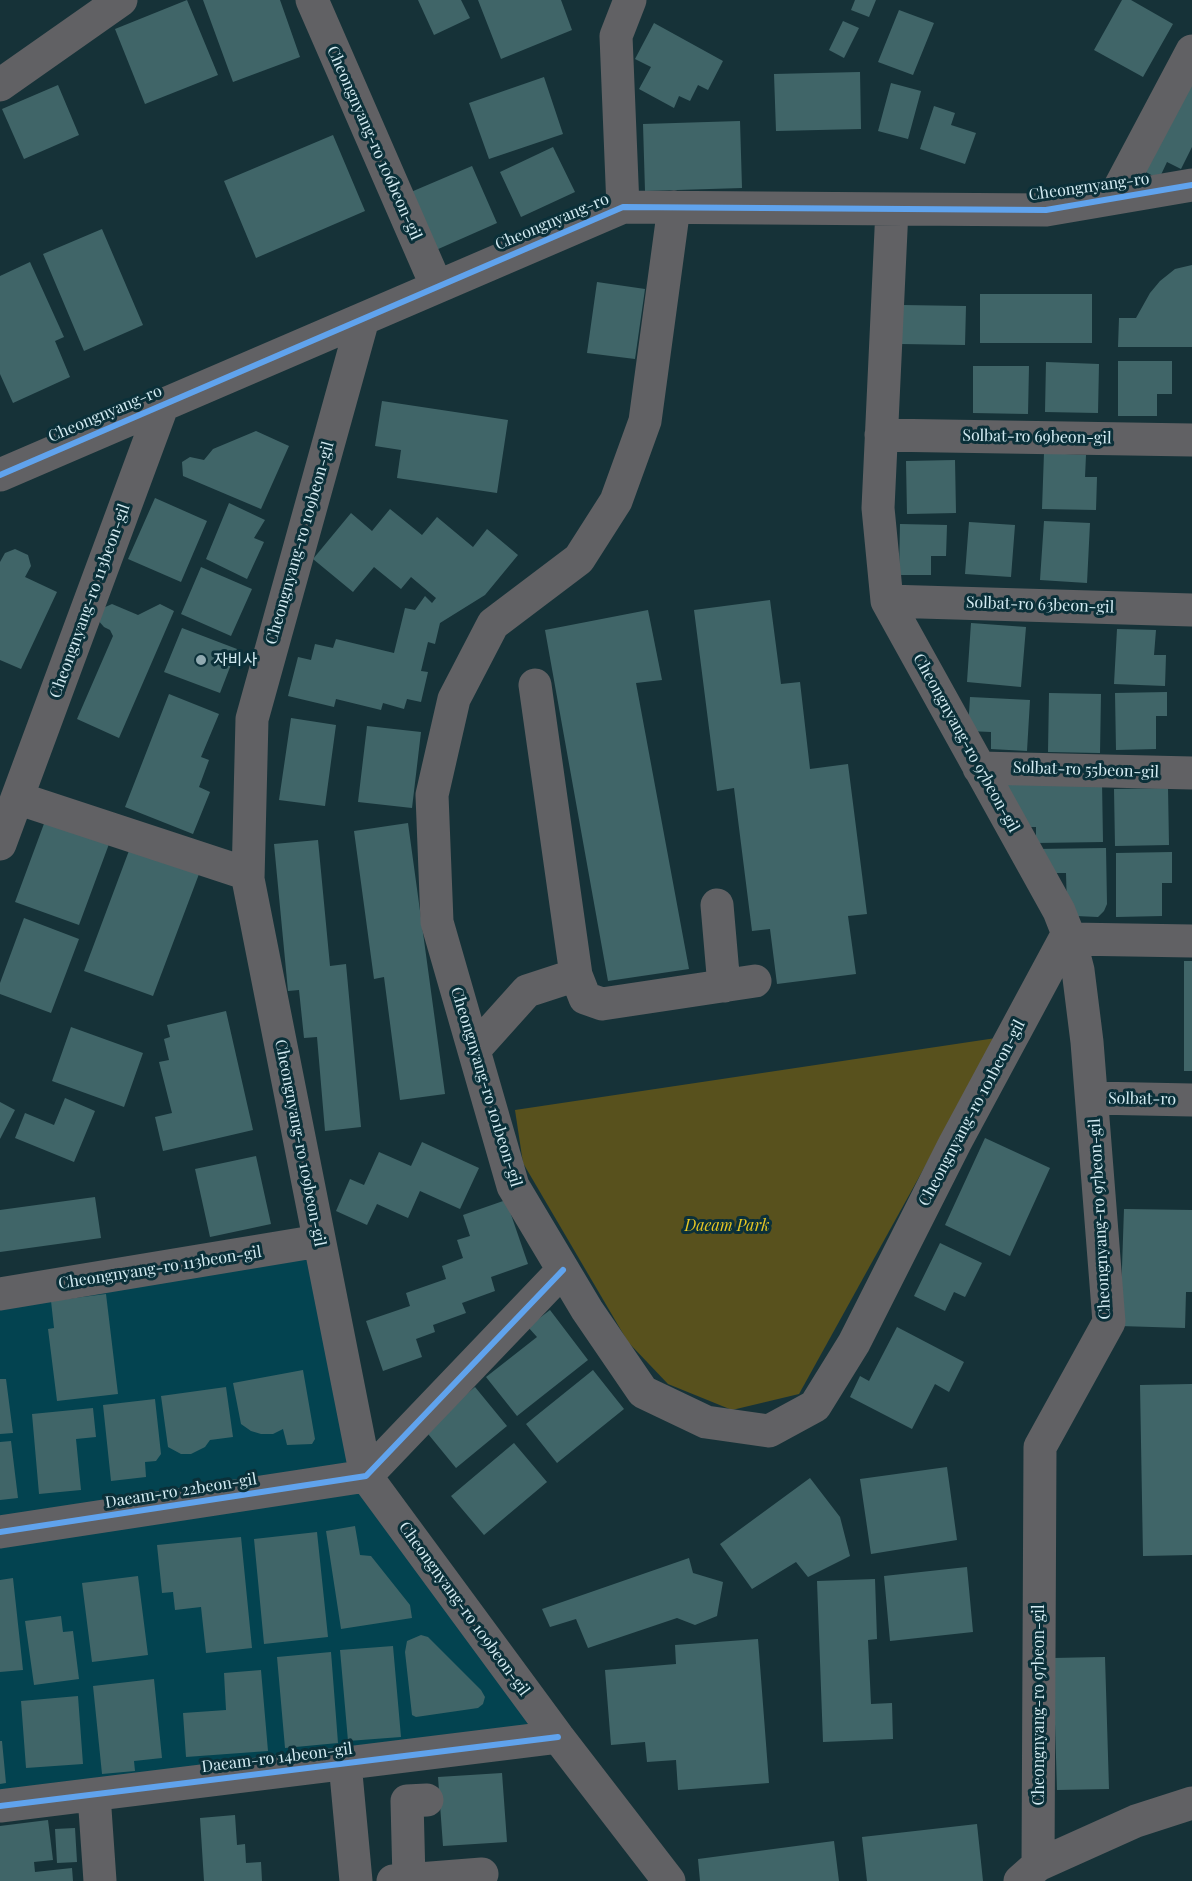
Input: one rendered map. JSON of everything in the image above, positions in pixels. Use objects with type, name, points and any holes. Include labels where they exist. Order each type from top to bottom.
[{"type":"street","points":[[0,86],[121,0]]},
{"type":"street","name":"Cheongnyang-ro 106beon-gil","points":[[312,0],[437,287]]},
{"type":"street","points":[[623,207],[616,36],[630,0]]},
{"type":"street","points":[[1114,198],[1192,51]]},
{"type":"street","name":"Cheongnyang-ro","points":[[0,475],[623,207],[1046,210],[1192,185]]},
{"type":"street","name":"Cheongnyang-ro 101beon-gil","points":[[674,207],[645,421],[616,501],[579,558],[493,624],[454,699],[432,795],[437,922],[513,1186],[587,1310],[643,1392],[706,1422],[769,1431],[815,1406],[854,1343],[955,1143],[1069,936]]},
{"type":"street","name":"Cheongnyang-ro 97beon-gil","points":[[892,208],[878,508],[887,601],[1059,911],[1069,936],[1078,970],[1092,1098],[1109,1322],[1040,1447],[1029,1873]]},
{"type":"street","name":"Cheongnyang-ro 109beon-gil","points":[[363,319],[252,719],[248,874],[319,1241],[366,1476],[558,1737],[669,1881]]},
{"type":"street","name":"Cheongnyang-ro 113beon-gil","points":[[0,844],[163,404]]},
{"type":"street","name":"Solbat-ro 69beon-gil","points":[[881,435],[1192,440]]},
{"type":"street","name":"Solbat-ro 63beon-gil","points":[[887,601],[1192,610]]},
{"type":"street","points":[[535,685],[576,975],[585,998],[602,1004],[740,984],[717,905]]},
{"type":"street","name":"Solbat-ro 55beon-gil","points":[[980,768],[1192,773]]},
{"type":"street","points":[[17,798],[248,874]]},
{"type":"street","points":[[1069,936],[1192,941]]},
{"type":"street","points":[[474,1050],[527,991],[576,975]]},
{"type":"street","name":"Solbat-ro","points":[[1092,1098],[1192,1100]]},
{"type":"street","name":"Cheongnyang-ro 113beon-gil","points":[[0,1294],[319,1241]]},
{"type":"street","points":[[366,1476],[563,1270]]},
{"type":"street","name":"Daeam-ro 22beon-gil","points":[[0,1532],[366,1476]]},
{"type":"street","name":"Daeam-ro 14beon-gil","points":[[0,1806],[558,1737]]},
{"type":"street","points":[[345,1763],[356,1881]]},
{"type":"street","points":[[94,1795],[100,1881]]},
{"type":"street","points":[[428,1800],[407,1801],[401,1880],[482,1874]]},
{"type":"street","points":[[1029,1873],[1136,1821],[1192,1803]]},
{"type":"shaded area","points":[[318,1243],[364,1481],[553,1734],[0,1802],[0,1296]]},
{"type":"green space","name":"Daeam Park","points":[[996,1038],[799,1394],[732,1410],[668,1384],[628,1342],[523,1163],[515,1110]]},
{"type":"building","points":[[187,0],[218,75],[145,104],[115,29]]},
{"type":"building","points":[[203,0],[280,0],[300,57],[233,82]]},
{"type":"building","points":[[418,0],[461,0],[470,18],[434,35]]},
{"type":"building","points":[[478,0],[561,0],[572,30],[501,59]]},
{"type":"building","points":[[855,0],[876,0],[869,17],[851,10]]},
{"type":"building","points":[[1122,0],[1131,0],[1173,24],[1143,77],[1094,50]]},
{"type":"building","points":[[899,10],[934,23],[913,75],[878,62]]},
{"type":"building","points":[[843,21],[859,28],[844,58],[829,50]]},
{"type":"building","points":[[654,23],[723,61],[708,90],[698,85],[690,101],[679,96],[674,108],[639,89],[651,67],[635,59]]},
{"type":"building","points":[[860,72],[861,129],[776,131],[774,74]]},
{"type":"building","points":[[544,77],[563,134],[489,159],[469,103]]},
{"type":"building","points":[[1192,82],[1192,147],[1181,169],[1167,162],[1159,179],[1140,169]]},
{"type":"building","points":[[891,83],[921,91],[908,139],[878,131]]},
{"type":"building","points":[[58,85],[79,135],[24,159],[2,109]]},
{"type":"building","points":[[934,106],[955,113],[951,125],[976,133],[965,164],[920,149]]},
{"type":"building","points":[[740,121],[742,188],[645,191],[643,124]]},
{"type":"building","points":[[333,135],[365,211],[256,258],[224,181]]},
{"type":"building","points":[[553,147],[575,192],[521,217],[500,172]]},
{"type":"building","points":[[472,166],[497,223],[436,250],[411,192]]},
{"type":"building","points":[[102,229],[143,325],[84,351],[43,254]]},
{"type":"building","points":[[30,262],[64,337],[55,341],[70,377],[13,403],[0,374],[0,276]]},
{"type":"building","points":[[1192,265],[1192,347],[1118,347],[1119,318],[1136,318],[1150,293],[1160,281],[1175,269]]},
{"type":"building","points":[[597,282],[645,289],[635,359],[587,353]]},
{"type":"building","points":[[980,294],[1092,294],[1092,343],[980,343]]},
{"type":"building","points":[[902,305],[966,306],[965,345],[901,344]]},
{"type":"building","points":[[1118,361],[1172,361],[1172,394],[1157,394],[1157,416],[1118,416]]},
{"type":"building","points":[[1046,362],[1099,364],[1098,413],[1045,412]]},
{"type":"building","points":[[973,366],[1029,366],[1028,414],[973,413]]},
{"type":"building","points":[[382,401],[508,420],[497,493],[397,478],[401,450],[375,446]]},
{"type":"building","points":[[256,431],[289,446],[261,509],[183,476],[182,462],[190,457],[204,460],[213,449]]},
{"type":"building","points":[[1044,453],[1086,455],[1085,477],[1097,477],[1096,510],[1042,509]]},
{"type":"building","points":[[955,460],[956,513],[907,514],[906,461]]},
{"type":"building","points":[[155,498],[207,521],[181,582],[128,559]]},
{"type":"building","points":[[229,503],[265,520],[254,538],[264,542],[247,579],[206,559]]},
{"type":"building","points":[[390,509],[422,535],[437,517],[473,547],[487,529],[518,555],[485,595],[440,623],[435,644],[428,642],[421,671],[428,672],[421,702],[407,699],[404,709],[383,703],[381,710],[336,699],[334,707],[288,696],[298,657],[311,660],[315,644],[333,648],[336,639],[394,653],[405,608],[415,610],[425,596],[432,603],[436,598],[411,577],[401,589],[374,567],[353,592],[313,559],[351,513],[372,531]]},
{"type":"building","points":[[1044,521],[1090,523],[1087,583],[1040,580]]},
{"type":"building","points":[[969,522],[1015,525],[1011,577],[965,574]]},
{"type":"building","points":[[900,524],[947,525],[946,556],[931,556],[931,575],[899,575]]},
{"type":"building","points":[[15,549],[28,555],[31,566],[25,577],[57,592],[21,669],[0,660],[0,562],[5,553]]},
{"type":"building","points":[[201,567],[252,589],[231,636],[181,614]]},
{"type":"building","points":[[770,600],[781,684],[800,682],[810,769],[848,764],[867,914],[848,916],[856,974],[777,984],[770,929],[752,931],[734,788],[717,791],[694,610]]},
{"type":"building","points":[[112,604],[138,615],[160,604],[174,611],[119,738],[77,719],[113,636],[110,630],[97,619],[103,608]]},
{"type":"building","points":[[648,610],[662,680],[636,683],[689,969],[608,981],[545,630]]},
{"type":"building","points":[[971,623],[1026,627],[1021,687],[967,682]]},
{"type":"building","name":"자비사","points":[[182,628],[237,649],[220,693],[164,672]]},
{"type":"building","points":[[1117,629],[1156,630],[1154,655],[1166,655],[1165,686],[1114,684]]},
{"type":"building","points":[[1167,692],[1167,716],[1156,716],[1156,749],[1116,750],[1115,693]]},
{"type":"building","points":[[1049,693],[1101,694],[1100,753],[1048,752]]},
{"type":"building","points":[[169,694],[219,714],[201,757],[209,760],[199,787],[210,792],[193,834],[125,807]]},
{"type":"building","points":[[970,697],[1030,700],[1027,751],[991,749],[991,732],[968,731]]},
{"type":"building","points":[[291,718],[336,725],[325,806],[279,800]]},
{"type":"building","points":[[367,726],[421,732],[412,808],[358,802]]},
{"type":"building","points":[[1102,782],[1103,842],[1036,843],[1036,827],[1026,827],[1005,784]]},
{"type":"building","points":[[1168,788],[1169,845],[1115,846],[1114,789]]},
{"type":"building","points":[[45,821],[109,844],[79,925],[15,902]]},
{"type":"building","points":[[408,823],[445,1094],[400,1100],[384,977],[374,979],[354,831]]},
{"type":"building","points":[[318,840],[330,966],[346,964],[361,1127],[325,1131],[317,1037],[304,1038],[299,990],[288,991],[274,844]]},
{"type":"building","points":[[130,848],[199,874],[153,996],[84,971]]},
{"type":"building","points":[[1106,848],[1107,904],[1104,911],[1098,917],[1076,916],[1067,908],[1066,873],[1046,873],[1036,849]]},
{"type":"building","points":[[1172,852],[1172,883],[1162,883],[1162,916],[1116,917],[1116,853]]},
{"type":"building","points":[[24,918],[79,939],[51,1013],[0,994],[0,983]]},
{"type":"building","points":[[1184,961],[1192,961],[1192,1071],[1184,1071]]},
{"type":"building","points":[[226,1011],[253,1130],[163,1151],[155,1117],[172,1113],[159,1062],[169,1060],[164,1039],[170,1037],[167,1025]]},
{"type":"building","points":[[71,1027],[143,1053],[124,1107],[52,1081]]},
{"type":"building","points":[[65,1098],[95,1111],[74,1162],[15,1138],[25,1113],[54,1125]]},
{"type":"building","points":[[0,1102],[15,1110],[0,1139]]},
{"type":"building","points":[[985,1138],[1050,1168],[1010,1256],[945,1225]]},
{"type":"building","points":[[422,1142],[479,1168],[460,1209],[420,1191],[408,1218],[377,1204],[367,1225],[336,1211],[350,1179],[364,1185],[379,1152],[411,1166]]},
{"type":"building","points":[[256,1156],[271,1224],[210,1237],[195,1169]]},
{"type":"building","points":[[95,1197],[101,1238],[0,1252],[0,1210]]},
{"type":"building","points":[[506,1200],[528,1264],[491,1277],[495,1291],[462,1303],[466,1313],[433,1325],[435,1332],[416,1339],[422,1357],[383,1371],[366,1321],[410,1306],[406,1293],[446,1279],[442,1266],[463,1258],[457,1240],[470,1236],[463,1215]]},
{"type":"building","points":[[1124,1209],[1192,1210],[1192,1292],[1186,1292],[1185,1328],[1120,1326]]},
{"type":"building","points":[[940,1243],[982,1263],[965,1297],[954,1292],[945,1311],[914,1296]]},
{"type":"building","points":[[106,1294],[118,1394],[57,1401],[48,1329],[54,1328],[51,1301]]},
{"type":"building","points":[[550,1310],[588,1360],[517,1416],[486,1377],[537,1337],[528,1327]]},
{"type":"building","points":[[897,1327],[964,1362],[949,1392],[935,1384],[912,1429],[850,1397],[860,1376],[869,1381]]},
{"type":"building","points":[[303,1370],[315,1439],[312,1444],[287,1445],[283,1429],[273,1434],[261,1434],[241,1424],[233,1383]]},
{"type":"building","points":[[593,1370],[624,1409],[557,1463],[526,1424]]},
{"type":"building","points":[[0,1379],[6,1379],[13,1433],[0,1434]]},
{"type":"building","points":[[1192,1384],[1192,1555],[1143,1556],[1140,1385]]},
{"type":"building","points":[[226,1387],[233,1437],[210,1440],[205,1447],[191,1454],[181,1454],[168,1447],[161,1396]]},
{"type":"building","points":[[475,1387],[507,1426],[456,1468],[424,1429]]},
{"type":"building","points":[[155,1399],[161,1454],[156,1461],[145,1462],[146,1477],[111,1481],[103,1405]]},
{"type":"building","points":[[93,1408],[96,1437],[76,1439],[81,1490],[39,1494],[32,1414]]},
{"type":"building","points":[[11,1441],[18,1498],[0,1500],[0,1442]]},
{"type":"building","points":[[514,1443],[547,1482],[484,1535],[451,1496]]},
{"type":"building","points":[[947,1467],[957,1540],[871,1554],[860,1479]]},
{"type":"building","points":[[810,1478],[840,1517],[850,1556],[808,1577],[796,1562],[752,1589],[720,1544]]},
{"type":"building","points":[[355,1526],[360,1555],[371,1556],[410,1605],[412,1618],[341,1629],[326,1531]]},
{"type":"building","points":[[317,1532],[328,1637],[264,1644],[254,1539]]},
{"type":"building","points":[[241,1537],[252,1648],[206,1653],[201,1607],[175,1610],[173,1592],[162,1593],[157,1545]]},
{"type":"building","points":[[689,1558],[693,1573],[723,1582],[717,1616],[695,1625],[677,1618],[588,1648],[576,1619],[550,1627],[542,1609]]},
{"type":"building","points":[[967,1567],[973,1632],[890,1641],[884,1576]]},
{"type":"building","points":[[138,1576],[148,1655],[92,1662],[82,1583]]},
{"type":"building","points":[[13,1578],[23,1670],[0,1672],[0,1580]]},
{"type":"building","points":[[875,1579],[877,1639],[868,1640],[871,1704],[892,1703],[893,1739],[823,1742],[817,1581]]},
{"type":"building","points":[[61,1616],[63,1632],[73,1631],[79,1679],[34,1685],[25,1621]]},
{"type":"building","points":[[421,1635],[428,1637],[481,1690],[485,1697],[483,1704],[478,1708],[416,1717],[412,1715],[405,1652],[407,1641]]},
{"type":"building","points":[[758,1639],[769,1783],[678,1790],[676,1760],[647,1762],[645,1742],[611,1745],[605,1670],[676,1664],[675,1645]]},
{"type":"building","points":[[393,1646],[401,1737],[348,1741],[340,1650]]},
{"type":"building","points":[[331,1652],[338,1743],[285,1748],[277,1657]]},
{"type":"building","points":[[1105,1657],[1109,1789],[1057,1790],[1053,1658]]},
{"type":"building","points":[[261,1670],[268,1751],[186,1757],[183,1713],[226,1710],[224,1673]]},
{"type":"building","points":[[154,1679],[162,1758],[134,1761],[135,1771],[102,1774],[93,1686]]},
{"type":"building","points":[[78,1696],[83,1764],[26,1768],[21,1701]]},
{"type":"building","points":[[0,1741],[2,1741],[6,1783],[0,1784]]},
{"type":"building","points":[[502,1773],[507,1842],[443,1846],[438,1777]]},
{"type":"building","points":[[235,1815],[237,1845],[245,1844],[246,1863],[261,1862],[262,1881],[204,1881],[200,1818]]},
{"type":"building","points":[[48,1820],[53,1860],[34,1862],[35,1872],[72,1868],[73,1881],[0,1881],[0,1826]]},
{"type":"building","points":[[977,1824],[983,1881],[867,1881],[862,1837]]},
{"type":"building","points":[[75,1828],[77,1862],[57,1863],[55,1829]]},
{"type":"building","points":[[834,1841],[839,1881],[700,1881],[698,1859]]},
{"type":"cycle path","points":[[0,475],[623,207],[1046,210],[1192,185]]},
{"type":"cycle path","points":[[0,1532],[366,1476],[563,1270]]},
{"type":"cycle path","points":[[0,1806],[558,1737]]},
{"type":"place","name":"자비사","points":[[201,660]]}]
